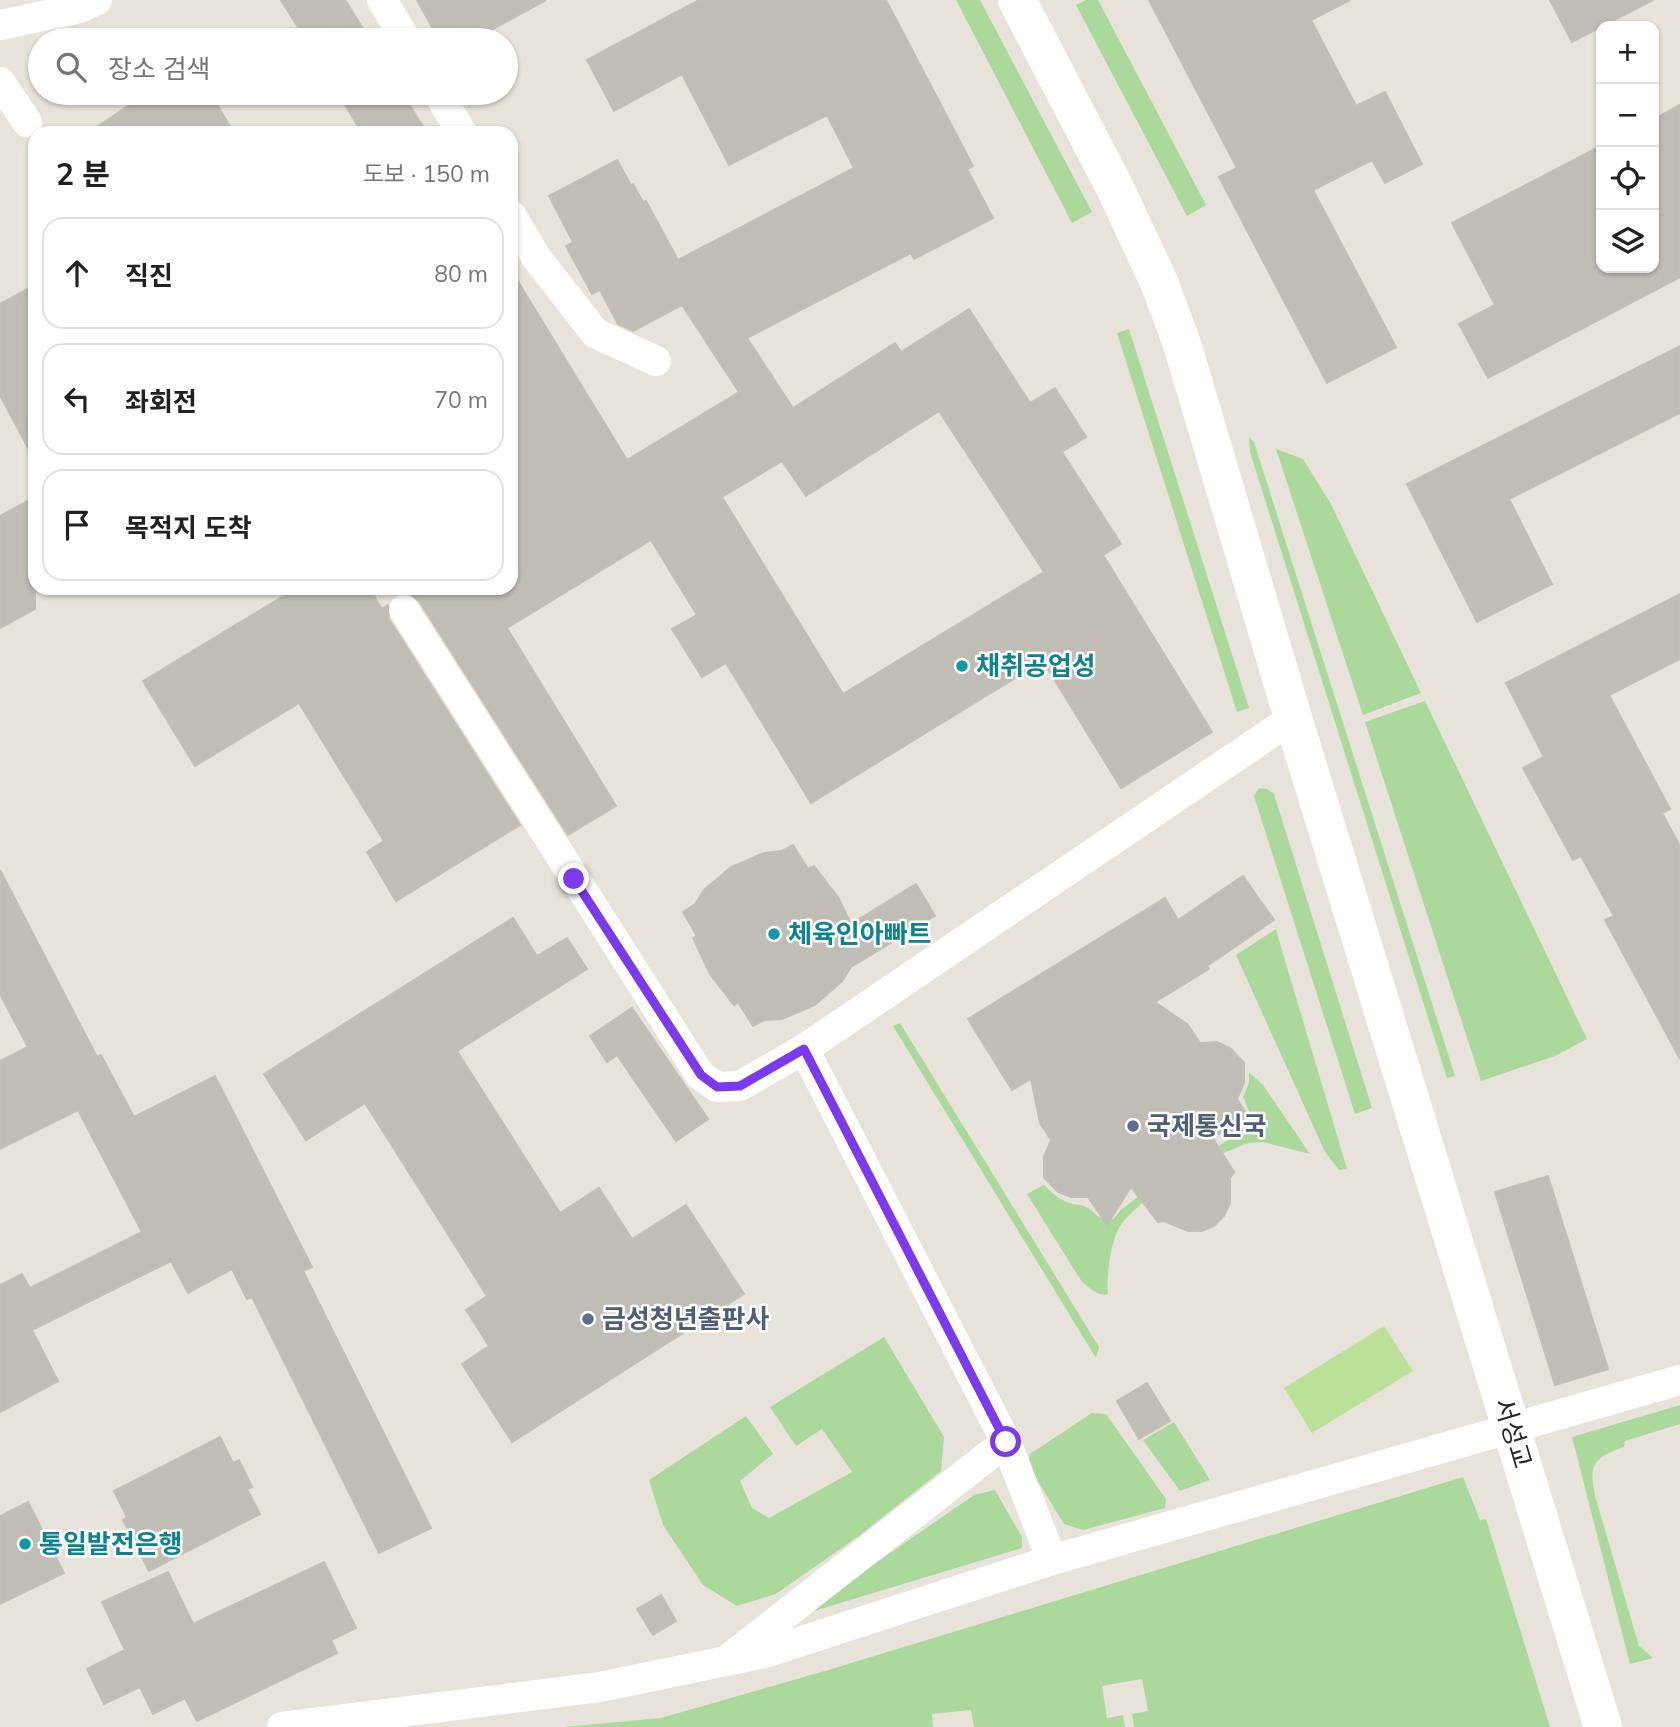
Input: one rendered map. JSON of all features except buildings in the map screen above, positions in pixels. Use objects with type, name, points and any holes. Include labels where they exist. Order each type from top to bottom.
[{"type":"street","points":[[0,25],[79,8],[96,0]]},
{"type":"street","points":[[382,0],[399,28]]},
{"type":"street","name":"서성교","points":[[1017,0],[1114,186],[1159,282],[1182,344],[1293,718],[1603,1727]]},
{"type":"street","points":[[0,82],[27,122]]},
{"type":"street","points":[[445,105],[458,126]]},
{"type":"street","points":[[518,227],[536,257],[595,333],[656,361]]},
{"type":"street","points":[[404,610],[701,1075],[717,1087],[740,1086],[804,1049],[1293,718]]},
{"type":"street","points":[[804,1049],[1006,1442],[1052,1560]]},
{"type":"street","points":[[282,1727],[600,1687],[765,1653],[1052,1560],[1680,1380]]},
{"type":"street","points":[[726,1660],[1006,1442]]},
{"type":"green space","points":[[956,0],[980,0],[1092,212],[1072,223]]},
{"type":"green space","points":[[1086,0],[1098,0],[1206,205],[1187,216],[1076,5]]},
{"type":"green space","points":[[1129,329],[1249,708],[1237,712],[1117,333]]},
{"type":"green space","points":[[1249,437],[1254,442],[1455,1076],[1447,1078],[1250,452]]},
{"type":"green space","points":[[1276,449],[1303,459],[1331,504],[1421,693],[1363,715]]},
{"type":"green space","points":[[1425,701],[1587,1039],[1555,1056],[1481,1081],[1365,722]]},
{"type":"green space","points":[[1259,788],[1274,794],[1372,1108],[1355,1114],[1254,796]]},
{"type":"green space","points":[[1276,929],[1347,1169],[1339,1170],[1325,1152],[1236,955]]},
{"type":"green space","points":[[900,1023],[1099,1347],[1096,1358],[893,1026]]},
{"type":"green space","points":[[1249,1072],[1263,1085],[1310,1154],[1263,1142],[1248,1143],[1214,1157],[1210,1151],[1235,1136],[1248,1134],[1250,1116],[1243,1097],[1249,1083]]},
{"type":"green space","points":[[1044,1185],[1061,1199],[1084,1206],[1100,1218],[1108,1220],[1113,1219],[1144,1192],[1148,1198],[1126,1219],[1115,1237],[1109,1267],[1108,1294],[1097,1293],[1082,1282],[1027,1194]]},
{"type":"green space","points":[[1384,1326],[1413,1371],[1312,1433],[1284,1388]]},
{"type":"green space","points":[[884,1337],[944,1437],[941,1471],[860,1535],[776,1594],[737,1606],[703,1585],[663,1525],[649,1480],[746,1416],[773,1454],[740,1481],[752,1508],[769,1518],[852,1472],[822,1429],[796,1446],[770,1407]]},
{"type":"green space","points":[[1680,1405],[1680,1424],[1625,1441],[1624,1447],[1600,1459],[1593,1469],[1595,1496],[1639,1646],[1653,1658],[1630,1664],[1572,1437]]},
{"type":"green space","points":[[1092,1413],[1106,1414],[1166,1499],[1165,1508],[1083,1530],[1064,1524],[1028,1465],[1030,1454]]},
{"type":"green space","points":[[1174,1422],[1210,1480],[1180,1491],[1143,1440]]},
{"type":"green space","points":[[1463,1477],[1480,1520],[1486,1519],[1550,1727],[1134,1727],[1132,1714],[1148,1711],[1142,1679],[1102,1686],[1107,1718],[1123,1715],[1125,1727],[974,1727],[971,1710],[932,1714],[933,1727],[563,1727],[661,1718],[825,1671]]},
{"type":"green space","points":[[995,1490],[1022,1537],[1022,1548],[814,1611],[815,1605],[974,1495]]},
{"type":"place","name":"채취공업성","points":[[962,666]]},
{"type":"place","name":"체육인아빠트","points":[[774,934]]},
{"type":"place","name":"국제통신국","points":[[1133,1126]]},
{"type":"place","name":"금성청년출판사","points":[[588,1319]]},
{"type":"place","name":"통일발전은행","points":[[25,1544]]},
{"type":"route","points":[[574,879],[701,1075],[717,1087],[740,1086],[804,1049],[1006,1442]]}]
